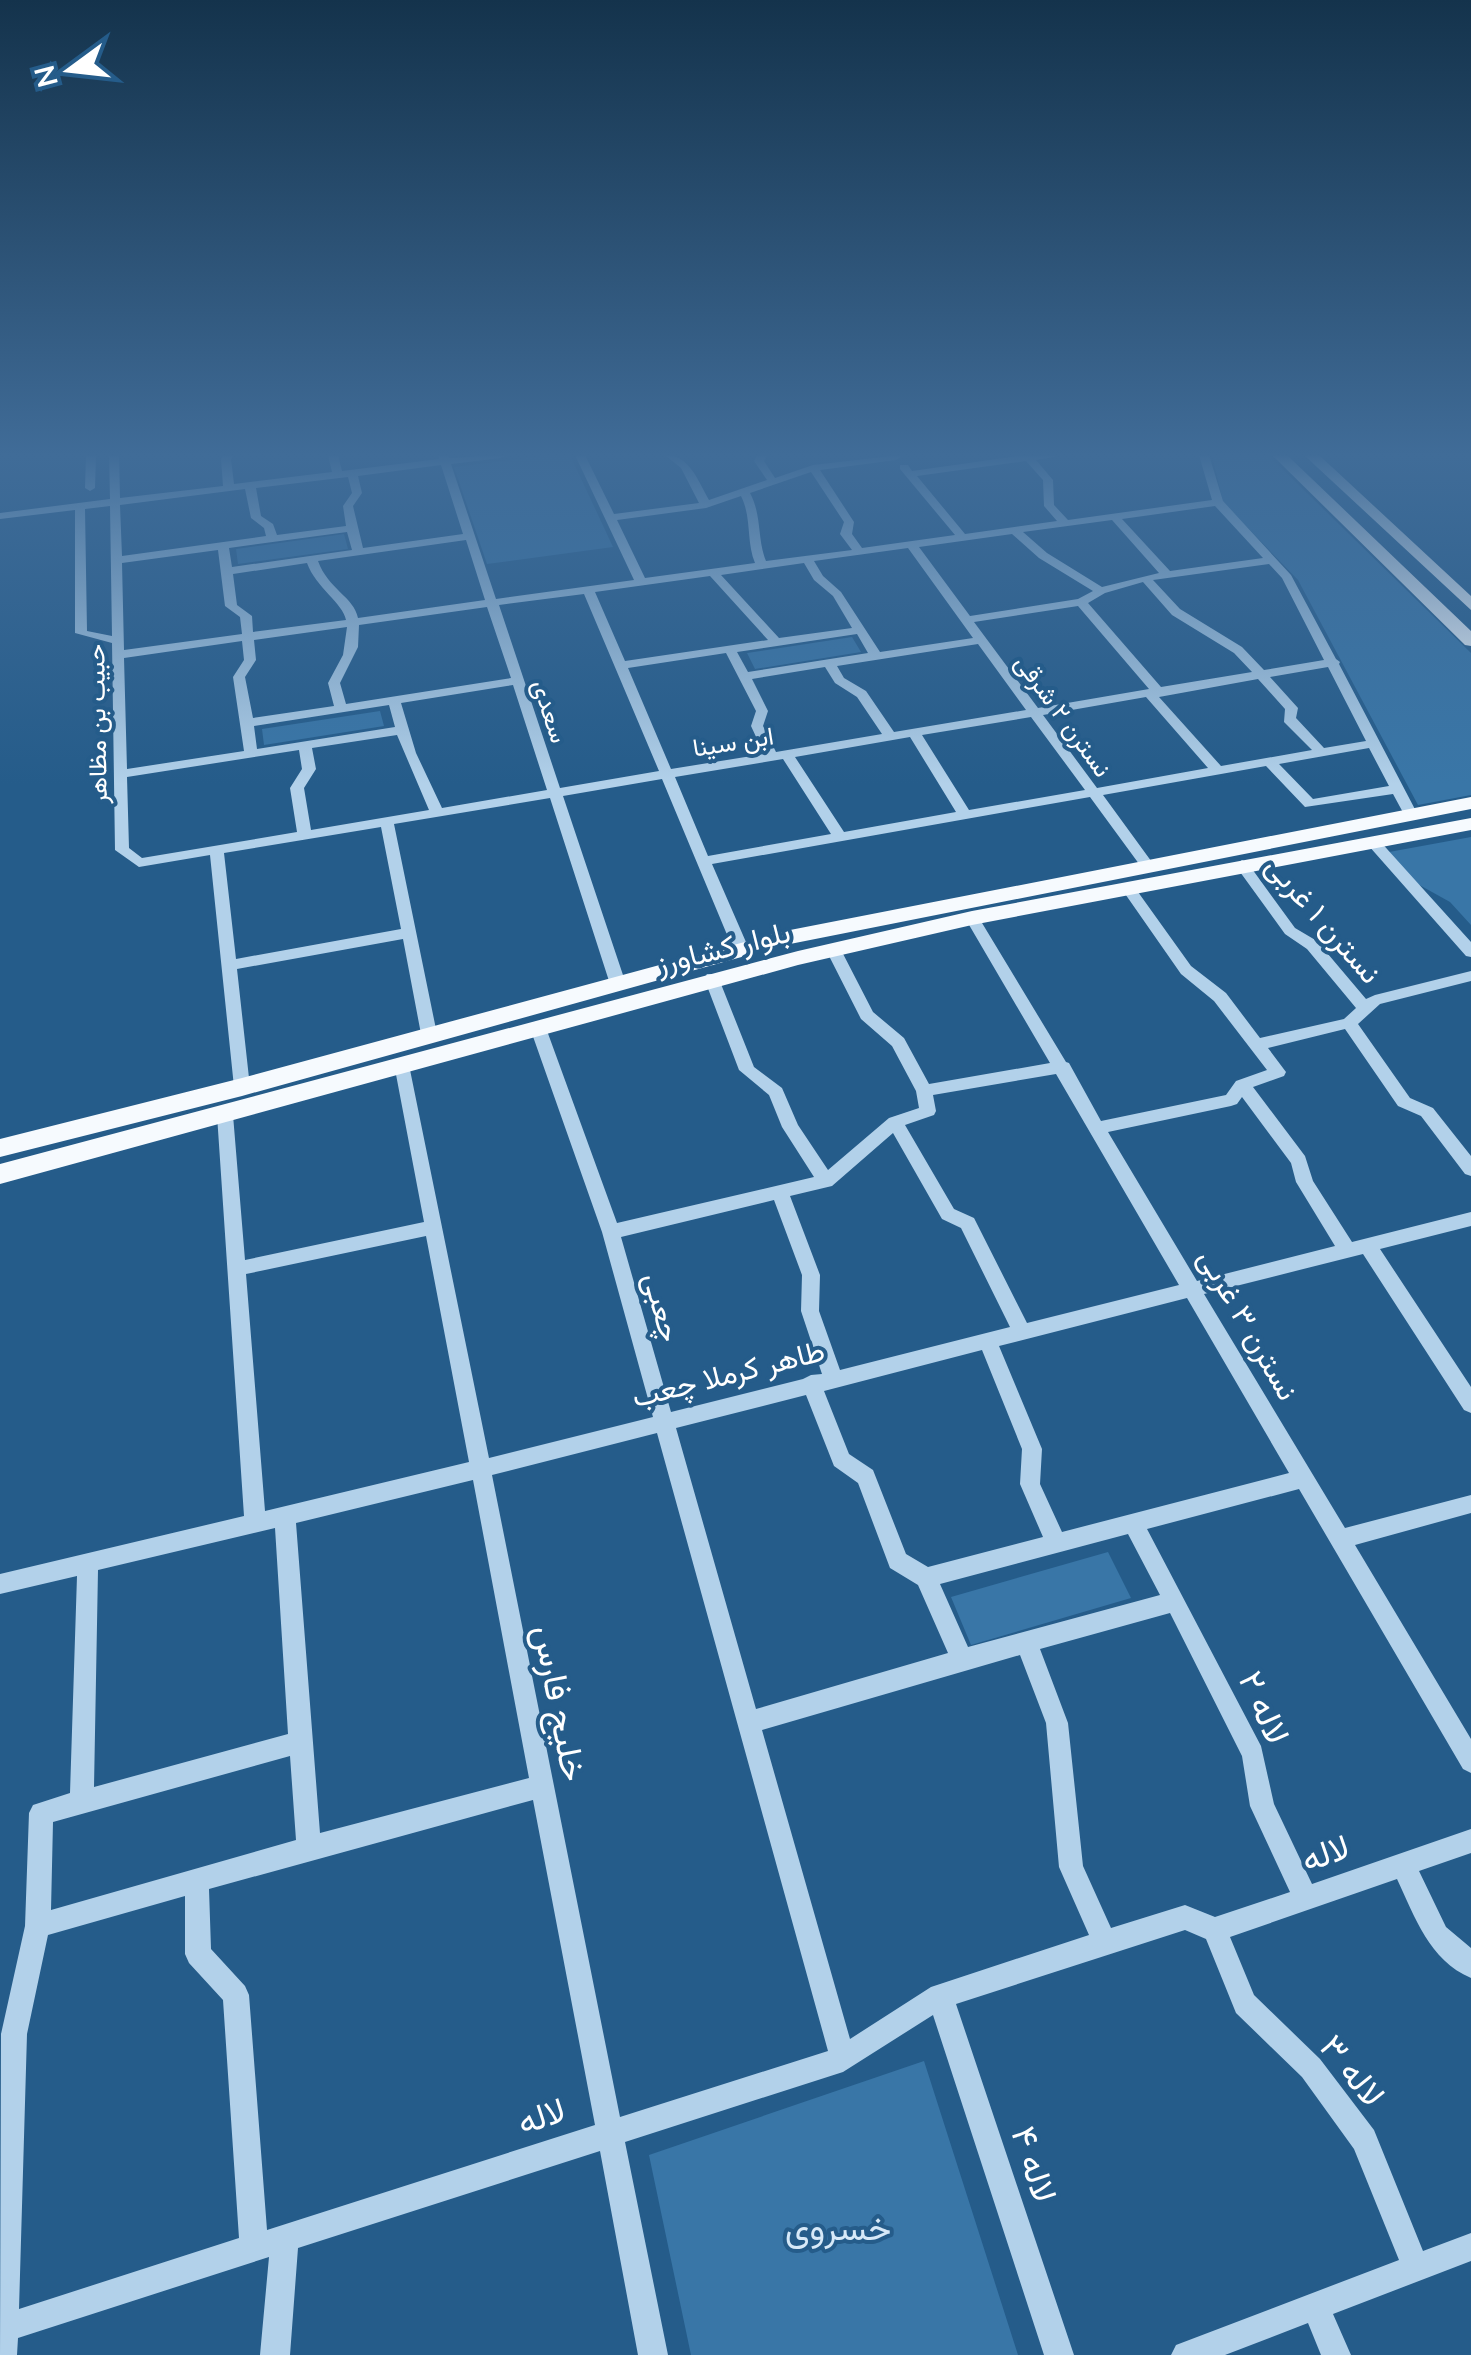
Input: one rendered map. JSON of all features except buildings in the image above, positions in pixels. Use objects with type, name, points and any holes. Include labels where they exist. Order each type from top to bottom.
[{"type":"main road","points":[[1392,565],[1471,642]]},
{"type":"main road","points":[[1429,565],[1471,605]]},
{"type":"main road","name":"بلوار کشاورز","points":[[0,1148],[242,1088],[741,949],[1471,803]]},
{"type":"main road","name":"بلوار کشاورز","points":[[0,1174],[712,978],[972,918],[1471,824]]},
{"type":"street","points":[[80,565],[81,633],[117,648],[248,638],[770,565]]},
{"type":"street","name":"حبیب بن مظاهر","points":[[116,565],[122,850],[139,863]]},
{"type":"street","points":[[226,565],[231,606],[246,616],[250,660],[239,676],[251,754]]},
{"type":"street","points":[[227,570],[266,565]]},
{"type":"street","points":[[313,565],[332,596],[350,606],[356,640],[334,683],[341,708]]},
{"type":"street","name":"سعدی","points":[[479,565],[617,981]]},
{"type":"street","points":[[633,565],[641,582]]},
{"type":"street","points":[[811,565],[818,578],[837,594],[876,656]]},
{"type":"street","name":"نسترن ۲ شرقی","points":[[926,565],[1147,865]]},
{"type":"street","points":[[1058,565],[1101,591]]},
{"type":"street","points":[[1158,565],[1167,575]]},
{"type":"street","points":[[966,620],[1082,602],[1101,591],[1145,578],[1237,565]]},
{"type":"street","points":[[1276,565],[1287,577],[1334,662],[1411,815]]},
{"type":"street","points":[[714,572],[725,592],[764,622],[776,642]]},
{"type":"street","points":[[1145,578],[1176,612],[1238,650],[1292,708],[1290,719],[1321,752]]},
{"type":"street","points":[[588,590],[741,949]]},
{"type":"street","points":[[1082,602],[1217,770]]},
{"type":"street","points":[[620,665],[860,630]]},
{"type":"street","points":[[744,676],[981,640]]},
{"type":"street","points":[[730,649],[762,711],[758,726],[839,836]]},
{"type":"street","name":"ابن سینا","points":[[139,863],[1334,662]]},
{"type":"street","points":[[829,663],[839,680],[862,694],[891,738]]},
{"type":"street","points":[[247,723],[517,681]]},
{"type":"street","points":[[394,700],[412,766],[425,779],[437,814]]},
{"type":"street","points":[[119,774],[402,730]]},
{"type":"street","points":[[915,734],[964,814]]},
{"type":"street","points":[[704,861],[1375,743]]},
{"type":"street","points":[[305,745],[309,769],[297,788],[305,836]]},
{"type":"street","points":[[1269,761],[1310,804],[1398,789]]},
{"type":"street","points":[[388,822],[429,1034]]},
{"type":"street","points":[[1372,842],[1471,952]]},
{"type":"street","points":[[217,851],[242,1088]]},
{"type":"street","name":"نسترن ۱ غربی","points":[[1242,865],[1290,931],[1312,945],[1366,1009]]},
{"type":"street","points":[[1099,1128],[1232,1100],[1242,1085],[1278,1072],[1220,997],[1186,970],[1128,888]]},
{"type":"street","name":"نسترن ۳ غربی","points":[[972,918],[1471,1760]]},
{"type":"street","points":[[229,965],[409,934]]},
{"type":"street","points":[[612,1232],[826,1181],[896,1122],[928,1110],[924,1091],[898,1042],[868,1016],[834,950]]},
{"type":"street","points":[[1258,1044],[1349,1024],[1375,1000],[1471,976]]},
{"type":"street","points":[[712,978],[747,1070],[776,1092],[790,1127],[826,1181]]},
{"type":"street","points":[[1349,1024],[1404,1102],[1427,1112],[1471,1169]]},
{"type":"street","name":"چعبی","points":[[538,1028],[612,1232],[747,1723]]},
{"type":"street","name":"خلیج فارس","points":[[402,1064],[652,2355]]},
{"type":"street","points":[[924,1091],[1063,1067]]},
{"type":"street","points":[[1242,1085],[1299,1161],[1305,1182],[1347,1250]]},
{"type":"street","points":[[225,1115],[255,1522]]},
{"type":"street","points":[[896,1122],[948,1214],[968,1224],[1021,1331]]},
{"type":"street","points":[[780,1194],[811,1276],[810,1310],[833,1378]]},
{"type":"street","name":"طاهر کرملا چعب","points":[[0,1584],[480,1469],[1471,1218]]},
{"type":"street","points":[[236,1270],[433,1227]]},
{"type":"street","points":[[1368,1244],[1471,1404]]},
{"type":"street","points":[[988,1339],[1032,1449],[1030,1484],[1056,1543]]},
{"type":"street","points":[[811,1383],[841,1460],[866,1477],[898,1560],[926,1578],[962,1660]]},
{"type":"street","points":[[926,1578],[1304,1478]]},
{"type":"street","points":[[1341,1539],[1471,1504]]},
{"type":"street","points":[[285,1515],[309,1848]]},
{"type":"street","name":"لاله ۲","points":[[1133,1523],[1253,1754],[1262,1806],[1306,1898]]},
{"type":"street","points":[[88,1560],[82,1801],[300,1742]]},
{"type":"street","points":[[844,2058],[747,1723],[1175,1602]]},
{"type":"street","points":[[1026,1642],[1057,1723],[1071,1866],[1105,1943]]},
{"type":"street","points":[[38,1926],[542,1786]]},
{"type":"street","name":"لاله","points":[[82,1801],[41,1813],[38,1926],[14,2034],[3,2342],[254,2247],[844,2058],[940,1996],[1185,1917],[1215,1930],[1471,1841]]},
{"type":"street","points":[[1403,1865],[1437,1936],[1471,1965]]},
{"type":"street","points":[[197,1880],[198,1954],[236,1995],[254,2247]]},
{"type":"street","name":"لاله ۳","points":[[1215,1930],[1245,2004],[1311,2068],[1364,2140],[1416,2268]]},
{"type":"street","name":"لاله ۴","points":[[940,1996],[1059,2355]]},
{"type":"street","points":[[275,2355],[285,2238]]},
{"type":"street","points":[[1186,2355],[1471,2247]]},
{"type":"street","points":[[1316,2306],[1336,2355]]},
{"type":"green space","points":[[1283,565],[1381,565],[1471,653],[1471,795],[1418,805],[1298,580]]},
{"type":"green space","points":[[852,637],[861,652],[755,669],[747,653]]},
{"type":"green space","points":[[380,711],[384,726],[264,745],[262,729]]},
{"type":"green space","points":[[1471,837],[1471,925],[1450,902],[1414,882],[1389,852]]},
{"type":"green space","points":[[1108,1552],[1131,1598],[971,1645],[951,1597]]},
{"type":"green space","name":"خسروی","points":[[924,2061],[1018,2355],[691,2355],[649,2155]]}]
